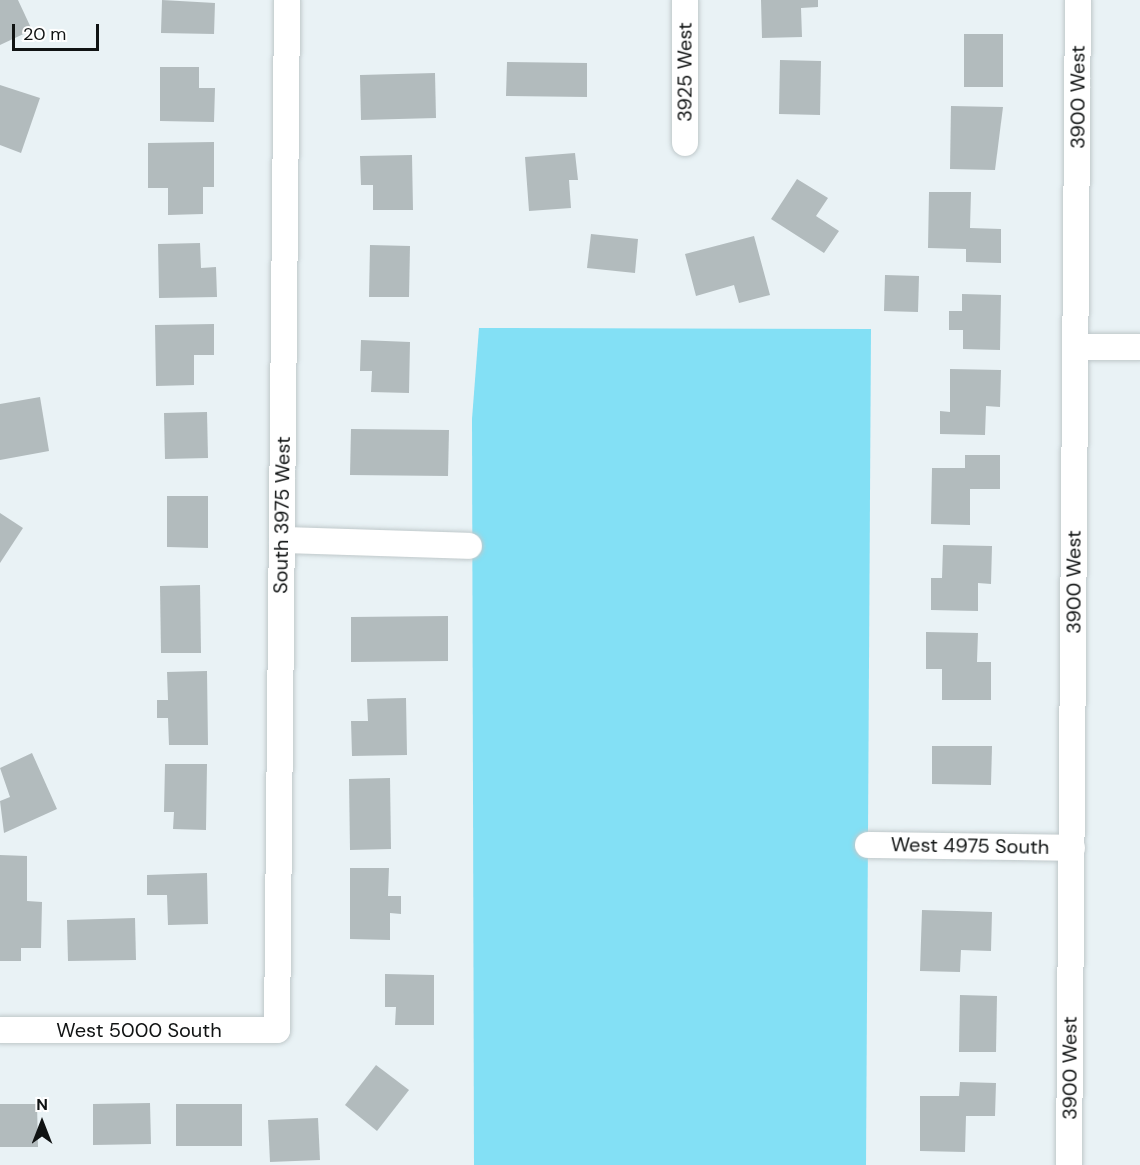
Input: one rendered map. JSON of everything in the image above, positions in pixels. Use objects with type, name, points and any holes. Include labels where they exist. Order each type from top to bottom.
[{"type":"street","name":"South 3975 West","points":[[278,1030],[287,0]]},
{"type":"street","name":"3925 West","points":[[685,0],[685,143]]},
{"type":"street","name":"3900 West","points":[[1069,1165],[1078,0]]},
{"type":"street","points":[[1076,347],[1140,347]]},
{"type":"street","points":[[282,540],[469,546]]},
{"type":"street","name":"West 4975 South","points":[[868,845],[1072,848]]},
{"type":"street","name":"West 5000 South","points":[[0,1030],[278,1030]]},
{"type":"shaded area","points":[[479,328],[871,329],[866,1165],[474,1165],[472,419]]},
{"type":"building","points":[[0,0],[18,0],[32,30],[0,45]]},
{"type":"building","points":[[162,0],[215,3],[214,34],[161,33]]},
{"type":"building","points":[[761,0],[818,0],[818,7],[801,8],[802,37],[762,38]]},
{"type":"building","points":[[964,34],[1003,34],[1003,87],[964,87]]},
{"type":"building","points":[[780,60],[821,61],[820,115],[779,114]]},
{"type":"building","points":[[507,62],[587,63],[587,97],[506,96]]},
{"type":"building","points":[[160,67],[199,67],[199,88],[215,88],[214,122],[160,121]]},
{"type":"building","points":[[435,73],[436,118],[361,120],[360,75]]},
{"type":"building","points":[[0,85],[40,98],[21,153],[0,145]]},
{"type":"building","points":[[951,106],[1003,107],[995,170],[950,169]]},
{"type":"building","points":[[214,142],[214,187],[203,187],[203,214],[168,215],[168,188],[148,188],[148,143]]},
{"type":"building","points":[[575,153],[578,180],[569,180],[571,208],[529,211],[525,157]]},
{"type":"building","points":[[412,155],[413,210],[373,210],[373,185],[361,185],[360,156]]},
{"type":"building","points":[[797,179],[828,198],[816,216],[839,231],[824,253],[771,219]]},
{"type":"building","points":[[929,192],[971,192],[970,228],[1001,229],[1001,263],[966,262],[966,249],[928,248]]},
{"type":"building","points":[[591,234],[638,239],[635,273],[587,268]]},
{"type":"building","points":[[754,236],[770,295],[739,303],[734,285],[696,296],[685,254]]},
{"type":"building","points":[[200,243],[201,268],[216,267],[217,297],[159,298],[158,244]]},
{"type":"building","points":[[370,245],[410,246],[409,297],[369,297]]},
{"type":"building","points":[[885,275],[919,276],[918,312],[884,311]]},
{"type":"building","points":[[962,294],[1001,295],[1000,350],[963,349],[963,330],[949,330],[949,311],[962,311]]},
{"type":"building","points":[[214,324],[214,355],[194,355],[194,385],[156,386],[155,325]]},
{"type":"building","points":[[361,340],[410,342],[409,393],[371,392],[372,371],[360,371]]},
{"type":"building","points":[[950,369],[1001,370],[1000,407],[986,406],[985,435],[940,434],[940,411],[950,412]]},
{"type":"building","points":[[40,397],[49,451],[0,460],[0,404]]},
{"type":"building","points":[[207,412],[208,458],[165,459],[164,413]]},
{"type":"building","points":[[351,429],[449,430],[448,476],[350,475]]},
{"type":"building","points":[[965,455],[1000,455],[1000,489],[970,489],[970,525],[931,524],[932,468],[965,468]]},
{"type":"building","points":[[167,496],[208,496],[208,548],[167,547]]},
{"type":"building","points":[[0,513],[23,528],[0,563]]},
{"type":"building","points":[[943,545],[992,546],[991,584],[978,583],[978,611],[931,610],[931,578],[942,578]]},
{"type":"building","points":[[200,585],[201,653],[161,653],[160,586]]},
{"type":"building","points":[[448,616],[448,661],[351,662],[351,617]]},
{"type":"building","points":[[926,632],[978,633],[977,662],[991,662],[991,700],[942,700],[942,669],[926,669]]},
{"type":"building","points":[[207,671],[208,745],[169,745],[168,718],[157,718],[157,700],[168,700],[167,672]]},
{"type":"building","points":[[406,698],[407,755],[352,756],[351,721],[368,721],[367,699]]},
{"type":"building","points":[[932,746],[992,746],[991,785],[932,784]]},
{"type":"building","points":[[32,753],[57,809],[4,833],[0,801],[10,797],[0,768]]},
{"type":"building","points":[[165,764],[207,764],[206,830],[173,829],[174,812],[164,812]]},
{"type":"building","points":[[390,778],[391,849],[350,850],[349,779]]},
{"type":"building","points":[[0,855],[27,856],[27,901],[42,902],[41,948],[21,948],[21,961],[0,961]]},
{"type":"building","points":[[350,868],[389,868],[388,896],[401,896],[401,914],[390,913],[390,940],[350,939]]},
{"type":"building","points":[[207,873],[208,924],[168,925],[167,895],[147,895],[147,875]]},
{"type":"building","points":[[922,910],[992,912],[991,951],[961,950],[960,972],[920,971]]},
{"type":"building","points":[[135,918],[136,960],[68,961],[67,920]]},
{"type":"building","points":[[385,974],[434,975],[434,1025],[395,1025],[396,1007],[385,1007]]},
{"type":"building","points":[[960,995],[997,996],[996,1052],[959,1052]]},
{"type":"building","points":[[376,1065],[409,1090],[377,1131],[345,1105]]},
{"type":"building","points":[[960,1082],[996,1083],[995,1116],[966,1116],[965,1152],[920,1151],[920,1096],[959,1096]]},
{"type":"building","points":[[150,1103],[151,1144],[93,1145],[93,1104]]},
{"type":"building","points":[[0,1104],[37,1104],[38,1147],[0,1147]]},
{"type":"building","points":[[176,1104],[242,1104],[242,1146],[176,1146]]},
{"type":"building","points":[[318,1118],[320,1160],[270,1162],[268,1120]]}]
